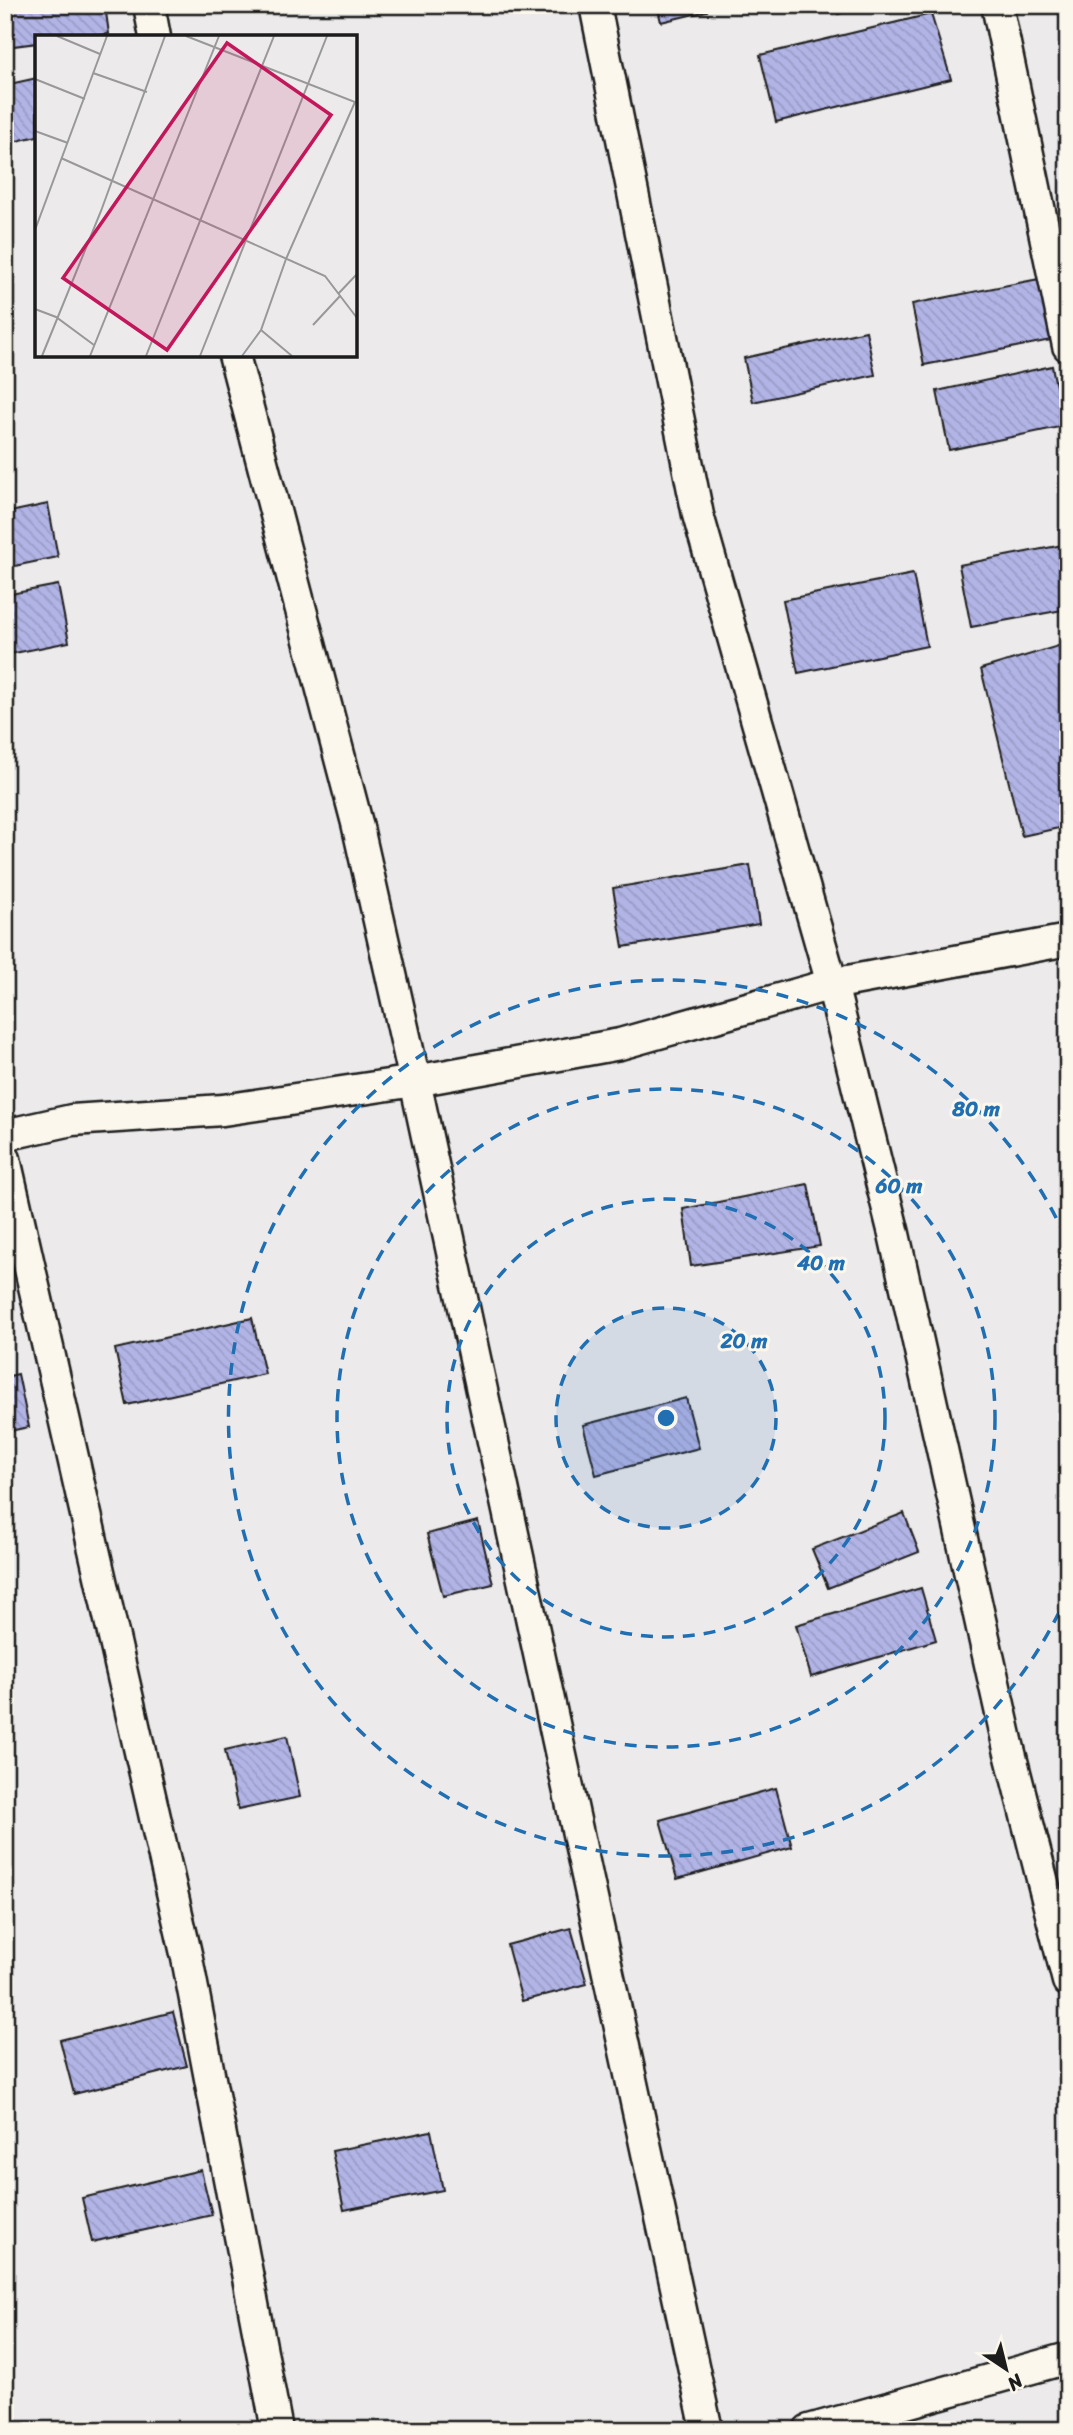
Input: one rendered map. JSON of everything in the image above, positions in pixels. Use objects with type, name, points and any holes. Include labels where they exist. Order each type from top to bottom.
[{"type":"street","points":[[149,5],[155,35]]},
{"type":"street","points":[[595,5],[698,515],[832,984],[894,1234],[1008,1745],[1068,1981]]},
{"type":"street","points":[[997,5],[1068,346]]},
{"type":"street","points":[[235,357],[357,822],[707,2430]]},
{"type":"street","points":[[5,1135],[72,1120],[223,1110],[415,1081],[620,1045],[832,984],[1068,940]]},
{"type":"street","points":[[5,1159],[187,1958],[277,2430]]},
{"type":"street","points":[[809,2430],[1068,2358]]},
{"type":"building","points":[[5,5],[105,5],[109,34],[35,35],[35,43],[5,47]]},
{"type":"building","points":[[657,5],[706,5],[707,11],[661,22]]},
{"type":"building","points":[[835,5],[871,5],[838,14]]},
{"type":"building","points":[[931,14],[951,79],[776,122],[760,55]]},
{"type":"building","points":[[35,78],[35,136],[5,144],[5,85]]},
{"type":"building","points":[[1039,279],[1051,340],[924,365],[912,304]]},
{"type":"building","points":[[866,331],[875,375],[753,402],[744,358]]},
{"type":"building","points":[[1052,366],[1064,426],[949,450],[937,391]]},
{"type":"building","points":[[48,504],[58,557],[5,568],[5,513]]},
{"type":"building","points":[[1068,544],[1068,609],[971,627],[959,565]]},
{"type":"building","points":[[913,574],[927,646],[798,673],[783,600]]},
{"type":"building","points":[[58,585],[69,642],[5,655],[5,595]]},
{"type":"building","points":[[1068,643],[1068,826],[1022,836],[981,669]]},
{"type":"building","points":[[750,865],[759,924],[623,947],[613,888]]},
{"type":"building","points":[[808,1184],[820,1246],[691,1266],[683,1209]]},
{"type":"building","points":[[5,1291],[13,1331],[5,1332]]},
{"type":"building","points":[[252,1318],[265,1374],[127,1405],[115,1349]]},
{"type":"building","points":[[18,1374],[29,1427],[5,1432],[5,1377]]},
{"type":"building","points":[[686,1398],[699,1448],[596,1475],[583,1425]]},
{"type":"building","points":[[904,1513],[919,1552],[828,1588],[812,1549]]},
{"type":"building","points":[[478,1521],[493,1584],[443,1596],[427,1534]]},
{"type":"building","points":[[921,1588],[936,1640],[811,1677],[796,1625]]},
{"type":"building","points":[[287,1736],[300,1797],[238,1810],[225,1750]]},
{"type":"building","points":[[776,1788],[792,1847],[677,1879],[660,1820]]},
{"type":"building","points":[[571,1928],[587,1984],[522,2001],[507,1945]]},
{"type":"building","points":[[173,2012],[187,2066],[74,2094],[60,2040]]},
{"type":"building","points":[[431,2131],[443,2190],[344,2210],[332,2151]]},
{"type":"building","points":[[201,2170],[212,2215],[92,2242],[82,2198]]}]
